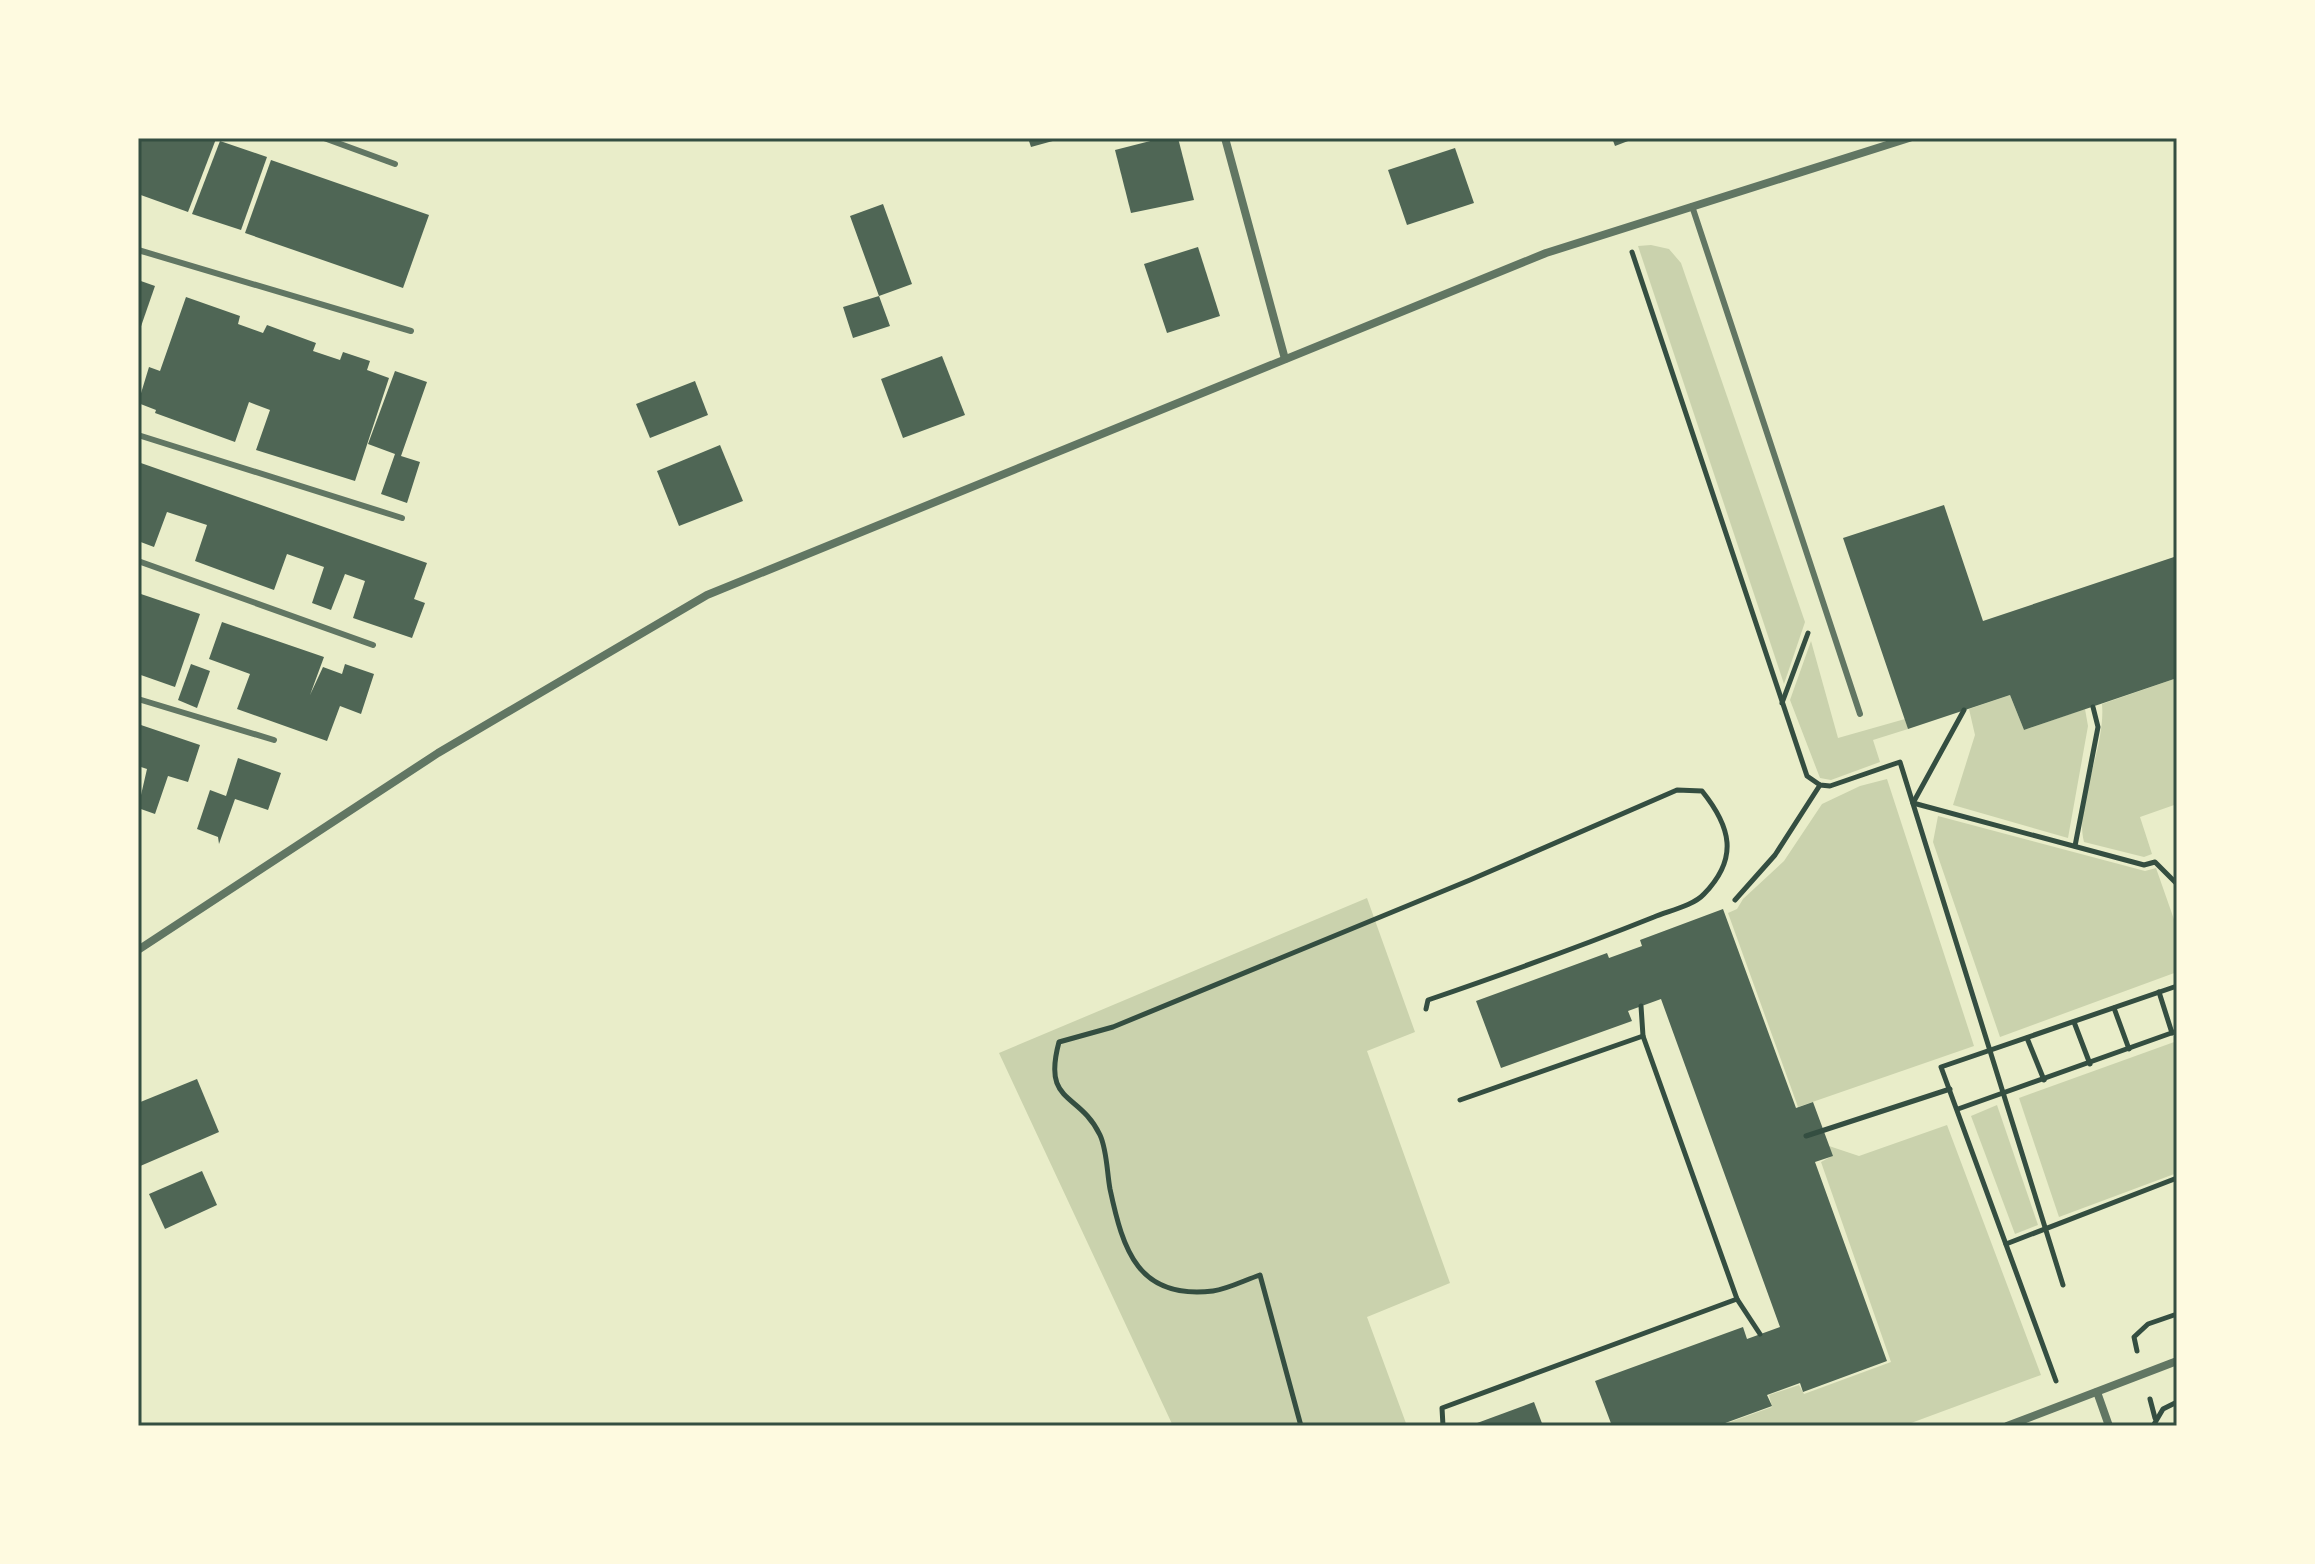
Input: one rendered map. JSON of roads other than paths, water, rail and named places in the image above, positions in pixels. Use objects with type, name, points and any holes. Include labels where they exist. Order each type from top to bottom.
[{"type":"street","points":[[1225,138],[1285,359]]},
{"type":"street","points":[[138,950],[438,753],[707,595],[1546,253],[1909,138]]},
{"type":"street","points":[[2007,1426],[2177,1361]]},
{"type":"street","points":[[2097,1392],[2109,1426]]},
{"type":"lane","points":[[324,138],[395,164]]},
{"type":"lane","points":[[1692,206],[1860,714]]},
{"type":"lane","points":[[138,250],[411,331]]},
{"type":"lane","points":[[138,435],[402,518]]},
{"type":"lane","points":[[138,561],[373,645]]},
{"type":"lane","points":[[138,699],[274,740]]}]
